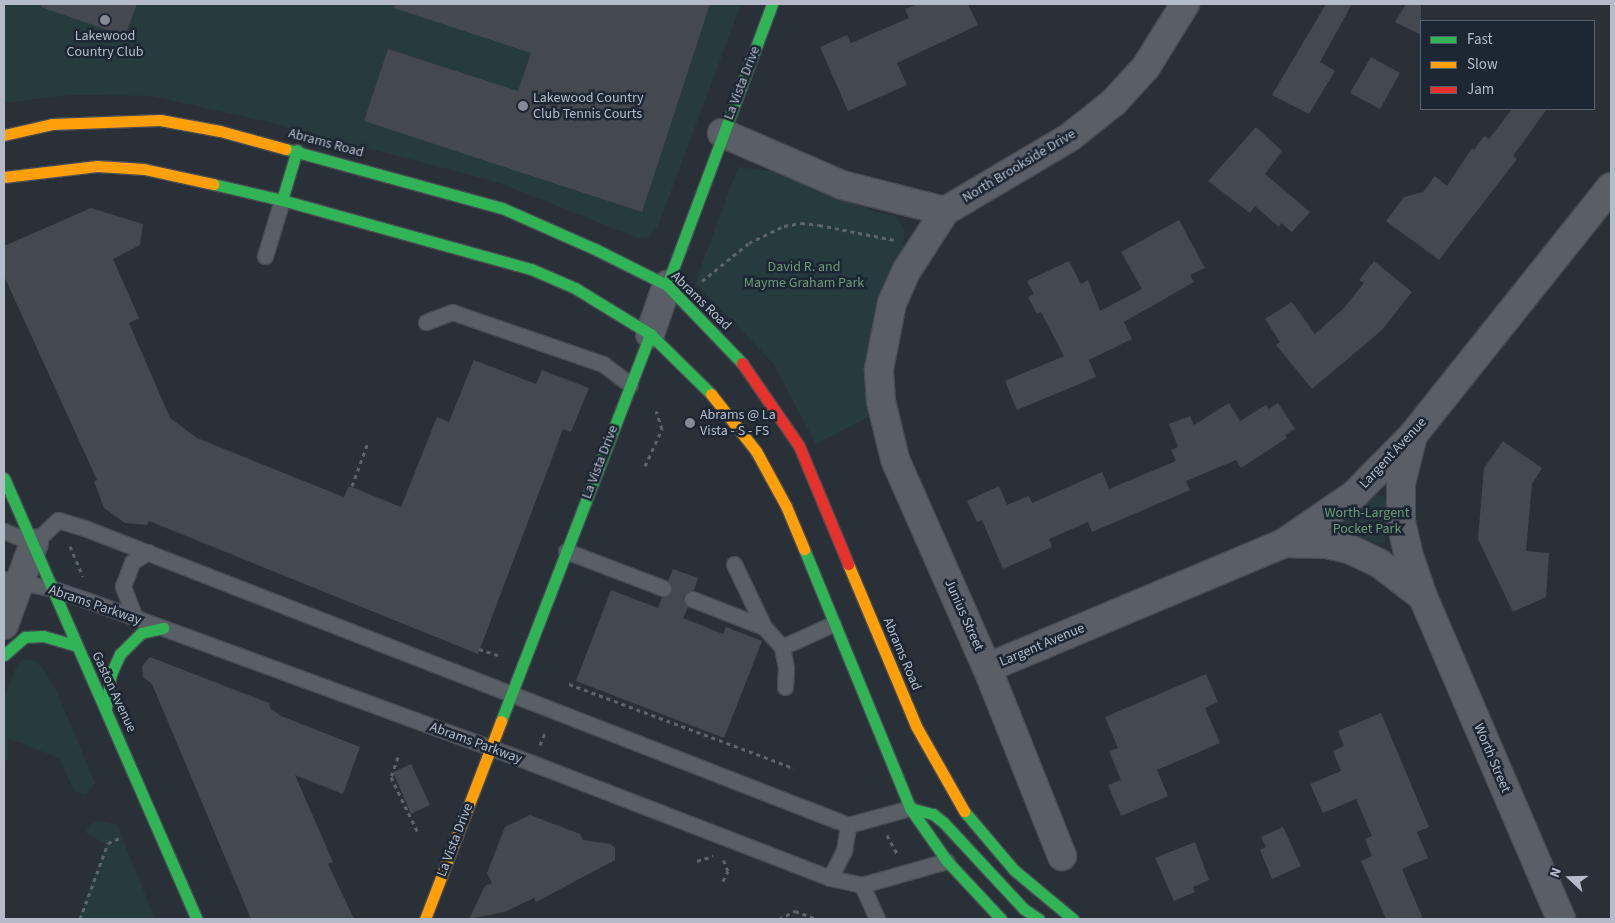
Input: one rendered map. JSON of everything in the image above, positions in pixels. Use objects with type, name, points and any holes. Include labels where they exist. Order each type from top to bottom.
[{"type":"main road","name":"La Vista Drive","points":[[667,285],[722,133],[772,4]]},
{"type":"main road","name":"Abrams Road","points":[[4,135],[71,122],[160,120],[297,150],[502,208],[595,249],[667,285],[744,365],[799,446],[916,726],[960,806],[1014,870],[1073,919]]},
{"type":"main road","points":[[282,200],[297,150]]},
{"type":"main road","points":[[4,177],[72,168],[144,169],[282,200],[531,269],[575,288],[650,334],[701,382],[756,451],[786,506],[910,808],[947,861],[1001,919]]},
{"type":"main road","name":"La Vista Drive","points":[[425,919],[650,334]]},
{"type":"main road","name":"Gaston Avenue","points":[[4,478],[54,589],[75,645],[106,708],[197,919]]},
{"type":"main road","points":[[106,708],[111,674],[120,654],[141,633],[163,628]]},
{"type":"main road","points":[[4,655],[25,637],[43,636],[75,645]]},
{"type":"main road","points":[[910,808],[933,814],[944,823],[1011,895],[1039,919]]},
{"type":"street","name":"North Brookside Drive","points":[[881,402],[879,369],[892,303],[906,270],[945,211],[1070,137],[1114,102],[1146,67],[1184,4]]},
{"type":"street","points":[[722,133],[842,185],[945,211]]},
{"type":"street","name":"Largent Avenue","points":[[987,668],[1284,543],[1355,494],[1413,435],[1611,187]]},
{"type":"street","name":"La Vista Drive","points":[[650,334],[667,285]]},
{"type":"street","name":"Junius Street","points":[[881,402],[895,459],[987,668],[1062,856]]},
{"type":"street","name":"Worth Street","points":[[1413,435],[1402,483],[1401,522],[1423,597],[1561,919]]},
{"type":"street","points":[[4,625],[12,580],[34,543]]},
{"type":"street","name":"Worth Street","points":[[1284,543],[1327,544],[1349,550],[1379,563],[1423,597]]},
{"type":"lane","points":[[266,256],[282,200]]},
{"type":"lane","points":[[426,322],[452,312],[603,364],[630,384]]},
{"type":"lane","points":[[4,531],[34,543],[58,520],[148,552],[511,696],[848,825],[910,808]]},
{"type":"lane","points":[[566,551],[663,588]]},
{"type":"lane","points":[[135,618],[123,586],[132,562],[148,552]]},
{"type":"lane","points":[[734,564],[764,627],[782,647],[786,668],[785,687]]},
{"type":"lane","name":"Abrams Parkway","points":[[12,580],[54,589],[163,628],[491,748],[830,878],[862,885],[947,861]]},
{"type":"lane","points":[[692,599],[764,627]]},
{"type":"lane","points":[[782,647],[833,624]]},
{"type":"lane","points":[[830,878],[844,851],[848,825]]},
{"type":"lane","points":[[862,885],[877,919]]},
{"type":"path","points":[[702,280],[769,231],[801,223],[898,241],[896,249]]},
{"type":"path","points":[[646,466],[662,430],[656,411]]},
{"type":"path","points":[[352,486],[367,445]]},
{"type":"path","points":[[66,536],[83,576]]},
{"type":"path","points":[[479,649],[501,656]]},
{"type":"path","points":[[570,684],[794,768]]},
{"type":"path","points":[[540,746],[548,725]]},
{"type":"path","points":[[398,757],[391,777],[419,836]]},
{"type":"path","points":[[883,828],[898,856]]},
{"type":"path","points":[[80,919],[108,843],[120,838]]},
{"type":"path","points":[[697,861],[717,856],[723,858],[728,871],[723,881]]},
{"type":"path","points":[[779,919],[795,911],[817,919]]},
{"type":"green space","points":[[4,4],[741,4],[658,226],[648,236],[638,238],[500,183],[273,123],[151,96],[72,95],[4,103]]},
{"type":"green space","name":"David R. and Mayme Graham Park","points":[[738,167],[770,171],[876,212],[896,216],[905,231],[902,260],[884,302],[866,400],[870,416],[816,444],[773,363],[695,283]]},
{"type":"green space","name":"Worth-Largent Pocket Park","points":[[1376,494],[1387,498],[1385,542],[1381,544],[1350,537],[1341,530],[1339,525],[1346,515]]},
{"type":"green space","points":[[23,659],[35,661],[44,670],[57,692],[95,783],[86,795],[74,791],[59,758],[8,738],[8,760],[4,763],[4,698],[17,665]]},
{"type":"green space","points":[[98,821],[117,825],[155,919],[78,919],[106,844],[86,833],[89,825]]},
{"type":"building","name":"Lakewood Country Club","points":[[42,4],[137,4],[125,36],[41,7]]},
{"type":"building","name":"Lakewood Country Club Tennis Courts","points":[[395,4],[710,4],[642,212],[364,121],[388,49],[518,91],[531,53],[394,8]]},
{"type":"building","points":[[917,4],[968,4],[978,25],[897,63],[907,85],[848,111],[820,47],[847,35],[851,43],[909,18],[905,9]]},
{"type":"building","points":[[1326,4],[1352,4],[1320,62],[1335,71],[1309,114],[1272,95]]},
{"type":"building","points":[[1406,4],[1421,4],[1420,34],[1395,22]]},
{"type":"building","points":[[1371,57],[1400,73],[1380,109],[1350,93]]},
{"type":"building","points":[[1511,110],[1546,110],[1513,156],[1517,159],[1439,260],[1386,221],[1404,197],[1423,192],[1435,176],[1447,186],[1472,148],[1474,150],[1484,136],[1489,139]]},
{"type":"building","points":[[1256,127],[1282,151],[1265,174],[1310,212],[1292,232],[1281,223],[1279,227],[1255,206],[1250,213],[1208,181]]},
{"type":"building","points":[[91,208],[143,224],[140,245],[113,259],[139,318],[129,323],[170,418],[197,438],[344,497],[349,486],[401,507],[437,417],[449,422],[474,360],[536,384],[542,370],[589,388],[571,432],[563,429],[478,654],[149,521],[147,525],[125,523],[104,508],[94,481],[97,480],[4,276],[4,246]]},
{"type":"building","points":[[1179,220],[1205,268],[1190,275],[1194,282],[1124,322],[1132,339],[1089,360],[1096,377],[1017,410],[1005,381],[1064,356],[1041,312],[1037,314],[1028,297],[1034,294],[1027,281],[1069,261],[1081,284],[1088,280],[1100,311],[1142,289],[1121,252]]},
{"type":"building","points":[[1374,261],[1412,292],[1382,330],[1312,389],[1276,345],[1280,342],[1265,319],[1292,302],[1315,334],[1344,308],[1364,283],[1359,280]]},
{"type":"building","points":[[1229,403],[1240,421],[1266,405],[1269,409],[1278,403],[1295,429],[1285,435],[1287,438],[1241,468],[1236,460],[1186,481],[1190,490],[1092,532],[1088,522],[1049,539],[1052,547],[1003,569],[982,520],[977,522],[967,501],[999,486],[1007,505],[1029,496],[1032,503],[1102,472],[1109,489],[1176,461],[1171,450],[1178,447],[1169,424],[1190,416],[1194,425]]},
{"type":"building","points":[[1503,441],[1542,468],[1532,484],[1526,551],[1549,553],[1546,597],[1513,612],[1478,539],[1484,468]]},
{"type":"building","points":[[673,569],[698,578],[694,590],[683,596],[688,607],[683,618],[723,634],[726,627],[762,641],[724,738],[576,681],[611,590],[658,608],[662,597],[672,592],[668,581]]},
{"type":"building","points":[[150,657],[269,703],[270,708],[281,716],[360,747],[343,794],[295,775],[333,862],[328,864],[354,919],[251,919],[152,684],[143,677],[142,666]]},
{"type":"building","points":[[1206,674],[1218,702],[1205,708],[1220,743],[1157,770],[1168,796],[1121,816],[1108,785],[1121,780],[1109,751],[1118,748],[1105,717]]},
{"type":"building","points":[[1381,713],[1429,827],[1417,832],[1428,858],[1402,869],[1423,919],[1386,919],[1361,861],[1372,856],[1365,839],[1372,836],[1356,799],[1323,813],[1310,784],[1341,771],[1333,751],[1344,746],[1338,731]]},
{"type":"building","points":[[411,764],[430,805],[411,814],[393,772]]},
{"type":"building","points":[[530,815],[580,834],[583,840],[610,844],[615,848],[615,860],[536,902],[534,898],[505,912],[469,919],[485,886],[492,883],[487,873],[505,827]]},
{"type":"building","points":[[1283,827],[1301,866],[1272,879],[1260,850],[1266,847],[1261,837]]},
{"type":"building","points":[[1195,842],[1209,880],[1193,887],[1195,892],[1174,901],[1155,858]]},
{"type":"traffic: fast","points":[[667,285],[772,4]]},
{"type":"traffic: fast","points":[[286,149],[502,208],[595,249],[667,285],[742,363]]},
{"type":"traffic: fast","points":[[282,200],[297,150]]},
{"type":"traffic: fast","points":[[213,184],[282,200],[531,269],[575,288],[650,334],[711,394]]},
{"type":"traffic: fast","points":[[501,721],[650,334]]},
{"type":"traffic: fast","points":[[4,478],[197,919]]},
{"type":"traffic: fast","points":[[804,549],[910,808],[947,861],[1001,919]]},
{"type":"traffic: fast","points":[[106,708],[111,674],[120,654],[141,633],[163,628]]},
{"type":"traffic: fast","points":[[4,655],[25,637],[43,636],[75,645]]},
{"type":"traffic: fast","points":[[910,808],[933,814],[944,823],[1024,909],[1039,919]]},
{"type":"traffic: fast","points":[[964,811],[1014,870],[1073,919]]},
{"type":"traffic: slow","points":[[4,135],[52,124],[160,120],[220,131],[286,149]]},
{"type":"traffic: slow","points":[[4,177],[97,166],[144,169],[213,184]]},
{"type":"traffic: slow","points":[[711,394],[756,451],[786,506],[804,549]]},
{"type":"traffic: slow","points":[[848,564],[916,726],[964,811]]},
{"type":"traffic: slow","points":[[425,919],[501,721]]},
{"type":"traffic: jam","points":[[742,363],[799,446],[848,564]]},
{"type":"place","name":"Lakewood Country Club","points":[[105,20]]},
{"type":"place","name":"Lakewood Country Club Tennis Courts","points":[[523,106]]},
{"type":"place","name":"Abrams @ La Vista - S - FS","points":[[690,423]]}]
